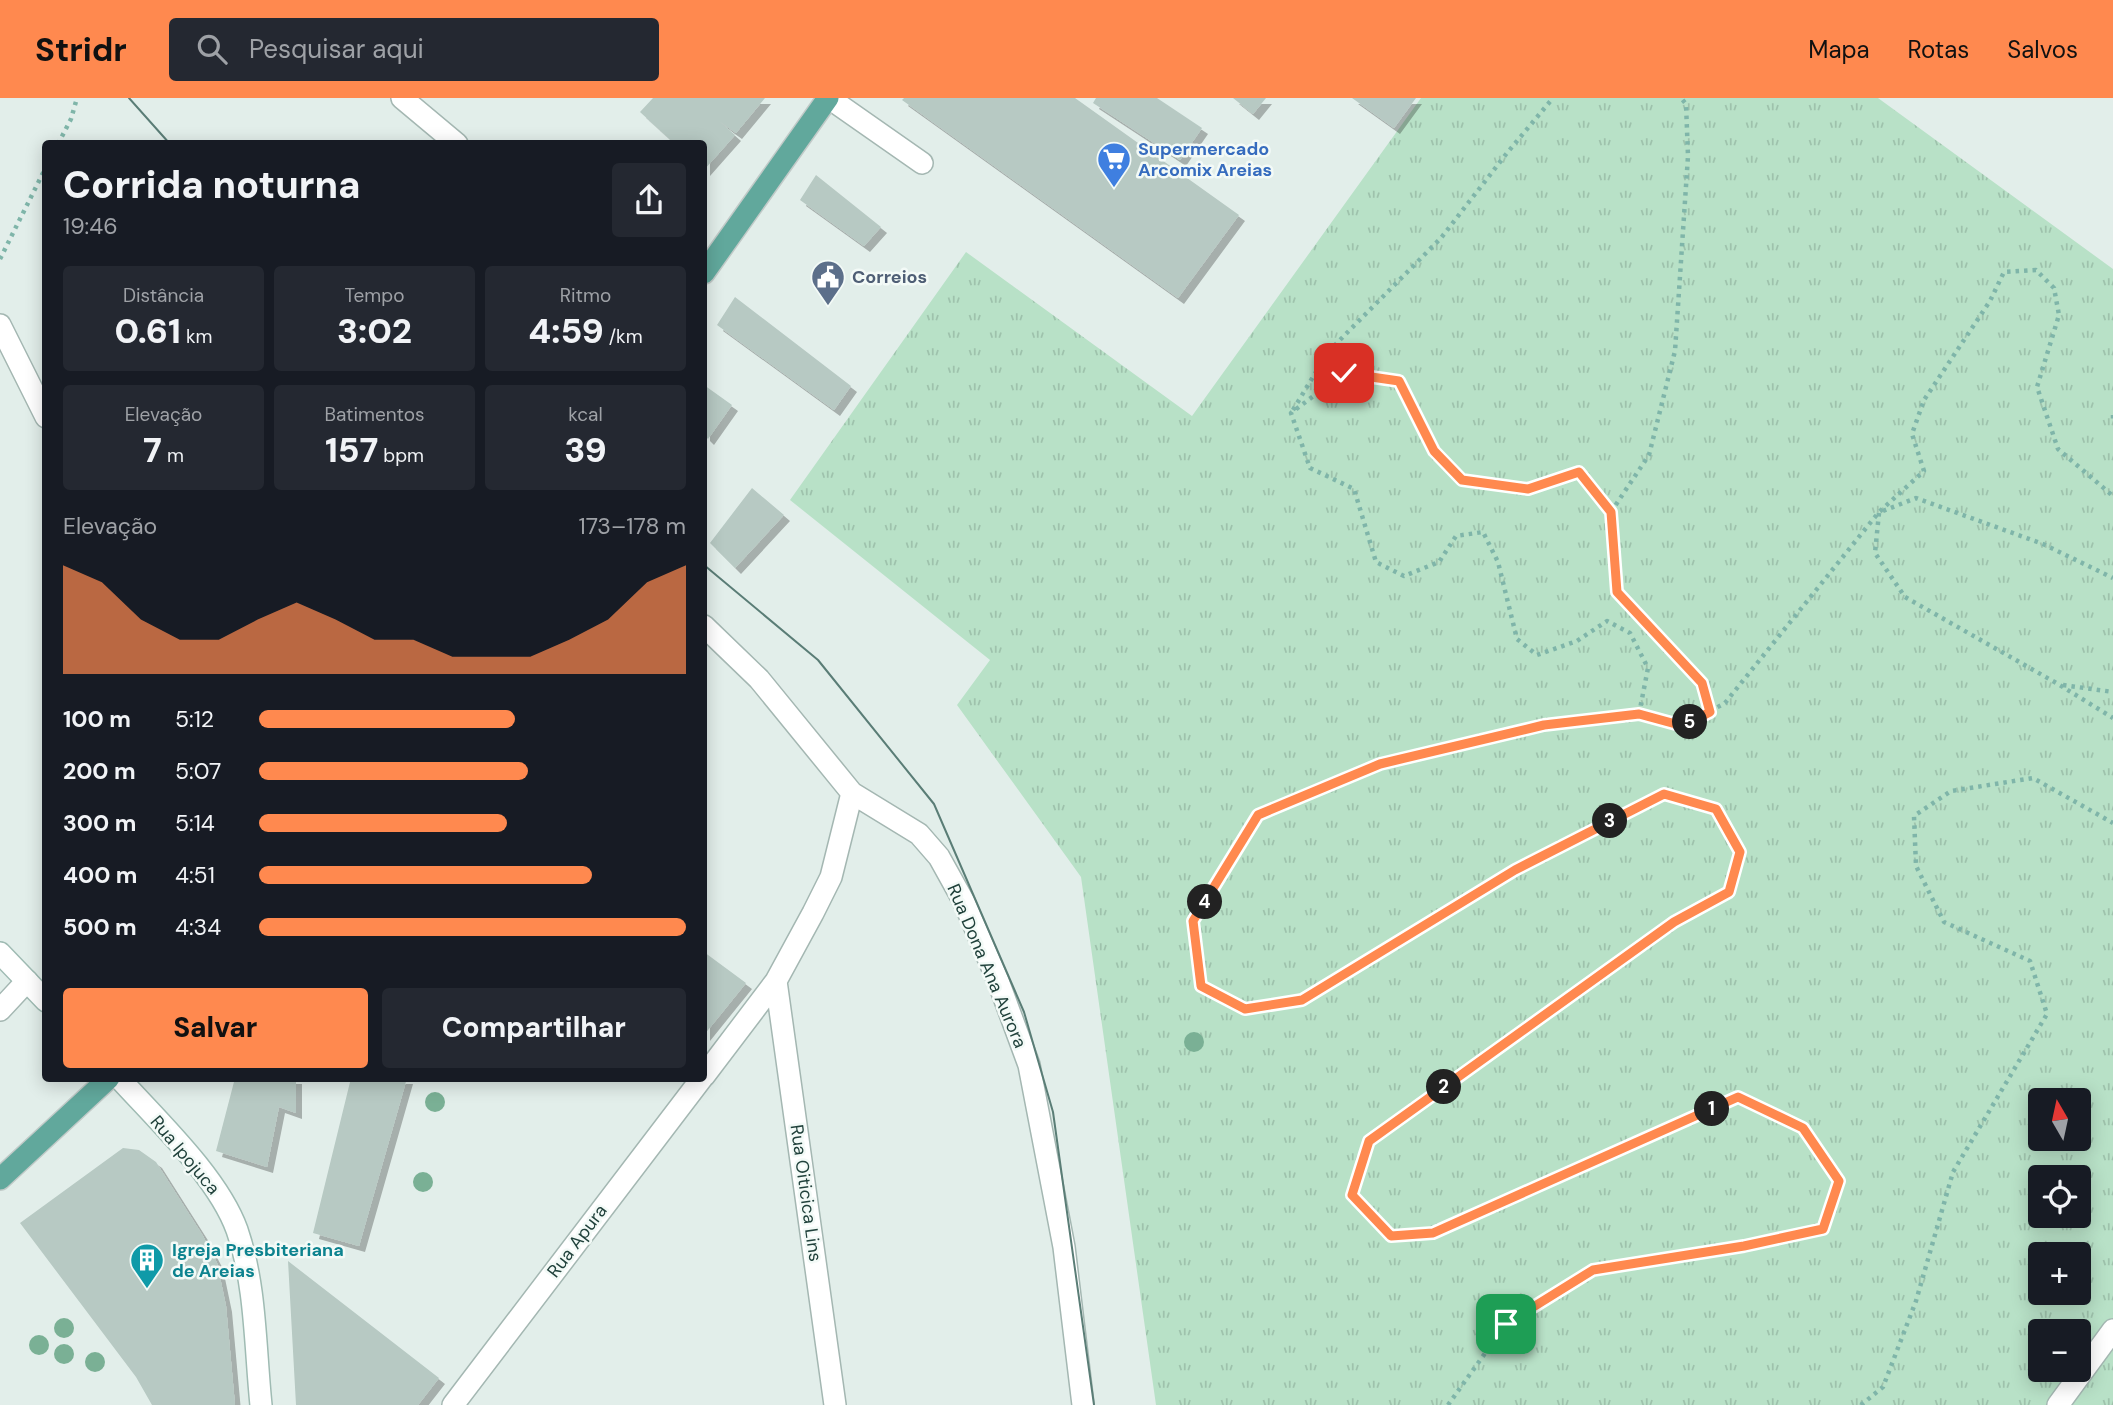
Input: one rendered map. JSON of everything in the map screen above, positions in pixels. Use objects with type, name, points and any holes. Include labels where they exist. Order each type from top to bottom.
[{"type":"main road","points":[[707,270],[829,98]]},
{"type":"main road","points":[[0,1179],[105,1082]]},
{"type":"street","points":[[402,98],[452,140]]},
{"type":"street","points":[[829,98],[922,163]]},
{"type":"street","points":[[0,325],[42,409]]},
{"type":"street","name":"Rua Dona Ana Aurora","points":[[707,629],[759,679],[852,793],[919,834],[939,856],[964,902],[998,981],[1028,1065],[1064,1247],[1083,1405]]},
{"type":"street","name":"Rua Apura","points":[[707,1072],[776,981],[831,877],[852,793]]},
{"type":"street","points":[[0,953],[42,997]]},
{"type":"street","points":[[0,1010],[27,981]]},
{"type":"street","name":"Rua Oiticica Lins","points":[[776,981],[835,1405]]},
{"type":"street","name":"Rua Ipojuca","points":[[123,1082],[204,1173],[225,1204],[236,1228],[247,1266],[261,1405]]},
{"type":"street","name":"Rua Apura","points":[[453,1405],[699,1082]]},
{"type":"street","points":[[2058,1405],[2113,1330]]},
{"type":"path","points":[[60,140],[71,119],[77,98]]},
{"type":"path","points":[[1291,413],[1328,352],[1441,238],[1553,98]]},
{"type":"path","points":[[1611,512],[1649,455],[1675,351],[1688,156],[1686,104],[1681,98]]},
{"type":"path","points":[[0,259],[42,175]]},
{"type":"path","points":[[1448,1405],[1506,1324],[1593,1270],[1744,1246],[1823,1229],[1839,1181],[1803,1128],[1738,1097],[1433,1233],[1391,1236],[1352,1195],[1369,1141],[1674,922],[1729,892],[1740,852],[1716,809],[1664,794],[1515,870],[1302,1000],[1245,1009],[1201,986],[1193,921],[1258,815],[1380,764],[1544,725],[1639,714],[1683,726],[1725,703],[1879,512],[1924,471],[1912,434],[1924,400],[1990,301],[2004,272],[2036,270],[2054,288],[2059,315],[2037,387],[2058,449],[2113,496]]},
{"type":"path","points":[[1291,413],[1344,373],[1399,381],[1434,451],[1462,480],[1528,489],[1579,472],[1611,512],[1617,592],[1702,683],[1710,712]]},
{"type":"path","points":[[1291,413],[1310,468],[1354,489],[1376,562],[1405,576],[1439,562],[1456,536],[1483,532],[1498,562],[1517,639],[1537,656],[1577,641],[1607,621],[1630,633],[1648,668],[1639,714]]},
{"type":"path","points":[[2113,415],[2113,422]]},
{"type":"path","points":[[1879,512],[1916,498],[2043,544],[2113,578]]},
{"type":"path","points":[[1879,512],[1875,553],[1905,597],[2059,684],[2113,718]]},
{"type":"path","points":[[2059,684],[2113,692]]},
{"type":"path","points":[[1861,1405],[1883,1387],[1916,1301],[1953,1172],[2047,1014],[2030,961],[1944,922],[1916,866],[1914,816],[1951,791],[2033,778],[2113,823]]},
{"type":"green space","points":[[1421,98],[1878,98],[2113,269],[2113,1405],[1156,1405],[1081,877],[957,705],[990,660],[790,500],[966,252],[1192,416]]},
{"type":"building","points":[[653,98],[765,98],[736,133],[719,121],[735,135],[707,167],[707,140],[671,140],[640,112]]},
{"type":"building","name":"Supermercado Arcomix Areias","points":[[1075,98],[1239,215],[1178,298],[902,100]]},
{"type":"building","points":[[1096,98],[1157,98],[1202,128],[1180,160],[1093,103]]},
{"type":"building","points":[[1233,98],[1266,98],[1253,114]]},
{"type":"building","points":[[1352,98],[1416,98],[1394,128]]},
{"type":"building","points":[[816,175],[881,227],[864,246],[800,200]]},
{"type":"building","points":[[735,297],[851,386],[834,410],[717,325]]},
{"type":"building","points":[[707,387],[732,405],[707,438]]},
{"type":"building","points":[[752,488],[784,515],[735,568],[710,543]]},
{"type":"building","points":[[707,954],[746,983],[707,1031]]},
{"type":"building","points":[[234,1082],[296,1082],[296,1113],[279,1107],[267,1167],[216,1151]]},
{"type":"building","points":[[350,1082],[406,1082],[359,1246],[313,1233]]},
{"type":"building","name":"Igreja Presbiteriana de Areias","points":[[123,1148],[139,1150],[156,1162],[217,1263],[226,1306],[235,1405],[152,1405],[136,1377],[20,1223]]},
{"type":"building","points":[[288,1261],[439,1378],[418,1405],[296,1405]]},
{"type":"tram line","points":[[129,98],[166,140]]},
{"type":"tram line","points":[[707,568],[818,660],[934,804],[1024,1012],[1053,1112],[1094,1405]]},
{"type":"place","name":"Supermercado Arcomix Areias","points":[[1114,189]]},
{"type":"place","name":"Correios","points":[[828,307]]},
{"type":"place","name":"Igreja Presbiteriana de Areias","points":[[147,1290]]},
{"type":"route","points":[[1344,373],[1399,381],[1434,451],[1462,480],[1528,489],[1579,472],[1611,512],[1617,592],[1702,683],[1710,712],[1683,726],[1639,714],[1544,725],[1380,764],[1258,815],[1193,921],[1201,986],[1245,1009],[1302,1000],[1515,870],[1664,794],[1716,809],[1740,852],[1729,892],[1674,922],[1369,1141],[1352,1195],[1391,1236],[1433,1233],[1738,1097],[1803,1128],[1839,1181],[1823,1229],[1744,1246],[1593,1270],[1506,1324]]}]
